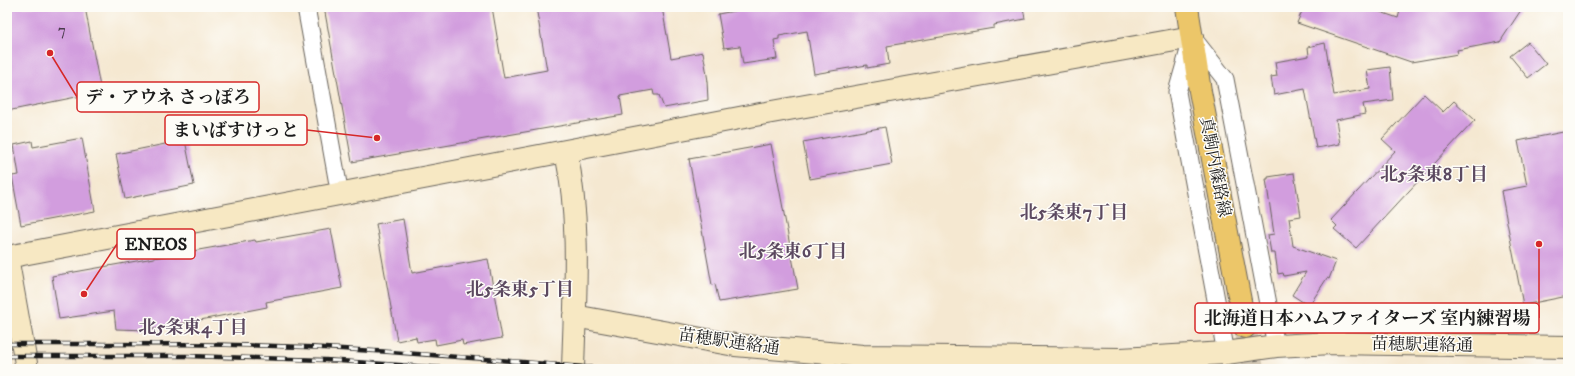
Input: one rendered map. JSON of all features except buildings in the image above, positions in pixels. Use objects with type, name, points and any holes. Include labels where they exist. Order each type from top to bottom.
[{"type":"main road","name":"真駒内篠路線","points":[[1187,7],[1200,91],[1245,327]]},
{"type":"street","points":[[306,7],[340,195]]},
{"type":"street","points":[[27,369],[7,257],[755,115],[1192,37]]},
{"type":"street","points":[[1192,37],[1225,79],[1276,346]]},
{"type":"street","points":[[1192,37],[1177,92],[1226,353]]},
{"type":"street","points":[[566,152],[571,177],[577,262],[573,369]]},
{"type":"street","name":"苗穂駅連絡通","points":[[574,316],[735,345],[863,356],[1121,359],[1226,353],[1276,346],[1332,343],[1568,347]]},
{"type":"tunnel","points":[[1245,327],[1253,369]]},
{"type":"railway","points":[[7,344],[285,346],[431,355],[608,369]]},
{"type":"railway","points":[[7,356],[187,356],[325,360],[458,369]]},
{"type":"place","name":"デ・アウネ さっぽろ","points":[[50,53]]},
{"type":"place","name":"まいばすけっと","points":[[377,138]]},
{"type":"place","name":"北海道日本ハムファイターズ 室内練習場","points":[[1539,244]]},
{"type":"place","name":"ENEOS","points":[[84,294]]},
{"type":"district","name":"北5条東8丁目","points":[[1434,175]]},
{"type":"district","name":"北5条東7丁目","points":[[1074,213]]},
{"type":"district","name":"北5条東6丁目","points":[[793,252]]},
{"type":"district","name":"北5条東5丁目","points":[[520,290]]},
{"type":"district","name":"北5条東4丁目","points":[[193,328]]}]
